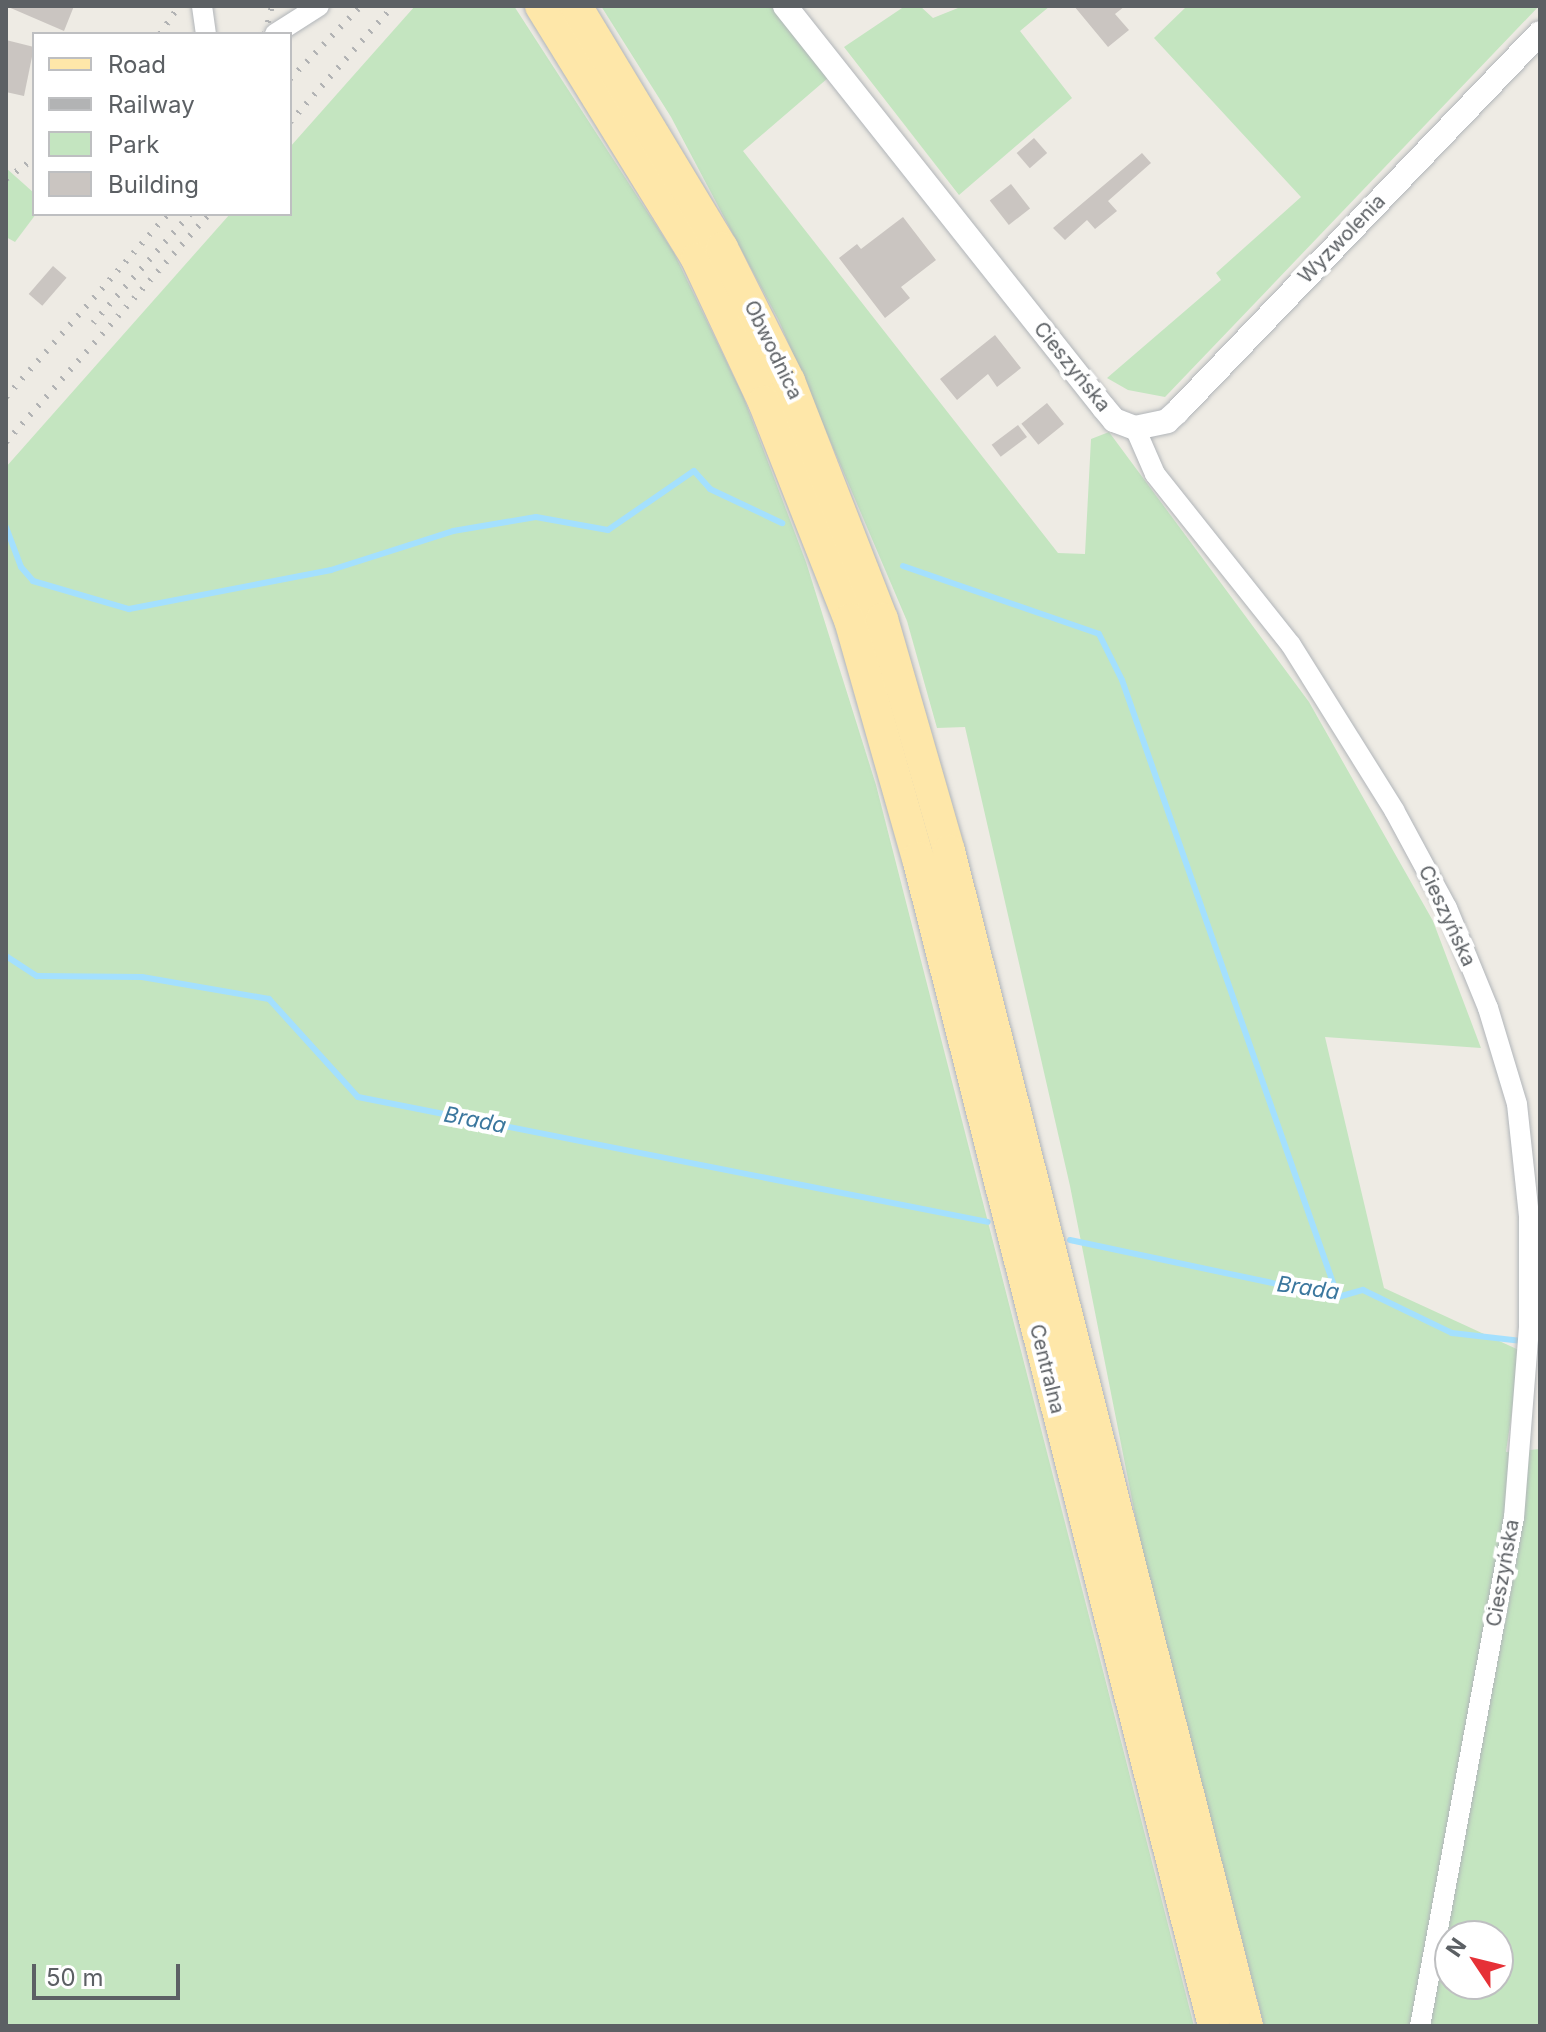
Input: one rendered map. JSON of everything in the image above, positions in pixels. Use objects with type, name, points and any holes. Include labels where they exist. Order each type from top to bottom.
[{"type":"main road","name":"Obwodnica","points":[[541,6],[704,274],[813,520],[879,712]]},
{"type":"main road","name":"Obwodnica","points":[[576,6],[722,248],[789,381],[844,513],[914,721]]},
{"type":"main road","name":"Centralna","points":[[879,712],[1214,2026]]},
{"type":"main road","name":"Centralna","points":[[914,721],[1247,2026]]},
{"type":"street","points":[[202,6],[206,32]]},
{"type":"street","points":[[278,32],[319,6]]},
{"type":"street","name":"Cieszyńska","points":[[785,6],[1104,408],[1114,420],[1135,428],[1155,474],[1291,645],[1342,720],[1447,908],[1488,1008],[1517,1104],[1529,1216],[1527,1358],[1514,1517],[1420,2026]]},
{"type":"street","name":"Wyzwolenia","points":[[1135,428],[1167,421],[1178,411],[1540,33]]},
{"type":"green space","points":[[415,6],[514,6],[674,253],[743,396],[806,562],[876,785],[1194,2026],[6,2026],[6,467],[228,216],[292,216],[292,145]]},
{"type":"green space","points":[[601,6],[771,6],[828,78],[743,151],[1058,553],[1085,554],[1091,439],[1109,432],[1309,702],[1433,921],[1481,1048],[1325,1037],[1384,1288],[1521,1351],[1506,1452],[1540,1449],[1540,2026],[1264,2026],[1144,1560],[1070,1186],[965,727],[937,728],[907,621],[779,321],[671,117]]},
{"type":"green space","points":[[905,6],[920,6],[933,18],[963,6],[1050,6],[1020,31],[1072,98],[959,195],[844,47]]},
{"type":"green space","points":[[1187,6],[1539,6],[1165,397],[1128,390],[1107,378],[1221,280],[1216,273],[1301,197],[1154,38]]},
{"type":"green space","points":[[6,168],[32,191],[32,216],[34,216],[15,242],[6,237]]},
{"type":"building","points":[[6,6],[74,6],[64,31]]},
{"type":"building","points":[[1074,6],[1125,6],[1115,14],[1129,30],[1108,47]]},
{"type":"building","points":[[6,40],[32,46],[24,96],[6,92]]},
{"type":"building","points":[[1034,138],[1047,153],[1030,168],[1017,153]]},
{"type":"building","points":[[1142,153],[1151,163],[1108,201],[1117,211],[1095,229],[1087,220],[1065,240],[1053,228]]},
{"type":"building","points":[[1011,184],[1030,208],[1009,225],[990,201]]},
{"type":"building","points":[[903,217],[936,260],[901,287],[910,298],[885,318],[839,258],[857,244],[861,249]]},
{"type":"building","points":[[53,266],[67,278],[42,306],[29,294]]},
{"type":"building","points":[[995,335],[1021,368],[997,387],[988,374],[957,400],[940,379]]},
{"type":"building","points":[[1047,403],[1064,424],[1038,445],[1021,424]]},
{"type":"building","points":[[1018,425],[1027,437],[1001,457],[992,445]]},
{"type":"waterway","points":[[6,527],[21,567],[33,581],[129,609],[331,570],[453,531],[536,517],[608,530],[694,471],[710,489],[782,523]]},
{"type":"waterway","points":[[903,566],[1099,634],[1122,680],[1338,1297]]},
{"type":"waterway","name":"Brada","points":[[6,956],[37,976],[142,977],[269,999],[358,1097],[988,1222]]},
{"type":"waterway","name":"Brada","points":[[1070,1240],[1338,1297],[1363,1290],[1452,1333],[1540,1343]]},
{"type":"railway","points":[[161,32],[179,6]]},
{"type":"railway","points":[[266,32],[272,6]]},
{"type":"railway","points":[[292,77],[361,6]]},
{"type":"railway","points":[[292,120],[393,6]]},
{"type":"railway","points":[[6,179],[32,160]]},
{"type":"railway","points":[[6,397],[166,216]]},
{"type":"railway","points":[[93,323],[188,216]]},
{"type":"railway","points":[[6,442],[207,216]]}]
